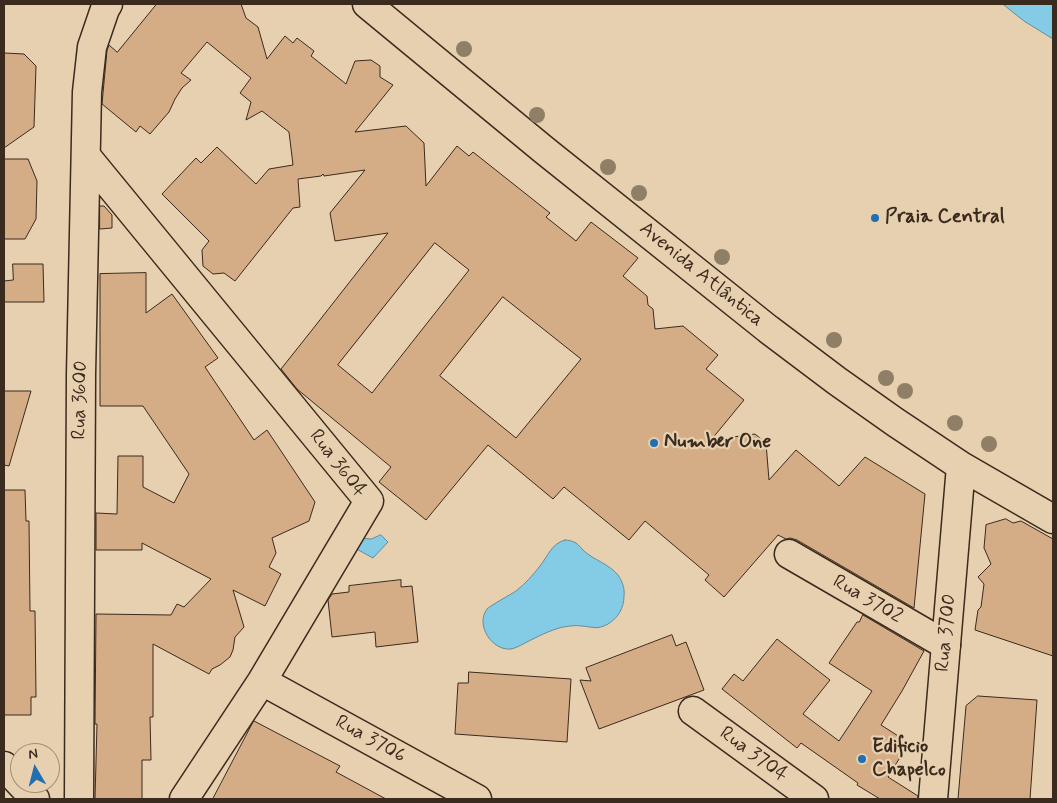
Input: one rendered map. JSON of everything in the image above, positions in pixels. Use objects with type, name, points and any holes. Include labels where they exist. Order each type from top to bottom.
[{"type":"street","name":"Rua 3600","points":[[79,799],[81,374],[87,92],[92,47],[108,4]]},
{"type":"street","name":"Avenida Atlântica","points":[[367,4],[544,150],[844,387],[960,466],[1053,519]]},
{"type":"street","name":"Rua 3604","points":[[86,156],[369,501],[262,681],[184,799]]},
{"type":"street","name":"Rua 3700","points":[[933,799],[960,466]]},
{"type":"street","name":"Rua 3702","points":[[789,554],[946,645]]},
{"type":"street","name":"Rua 3706","points":[[262,681],[477,799]]},
{"type":"street","name":"Rua 3704","points":[[693,712],[814,799]]},
{"type":"street","points":[[4,766],[35,799]]},
{"type":"water","points":[[1003,4],[1053,4],[1053,39],[1024,21]]},
{"type":"water","points":[[381,535],[388,542],[373,558],[353,547],[358,538],[371,539]]},
{"type":"water","points":[[565,540],[576,543],[584,551],[618,575],[623,585],[624,593],[620,612],[612,622],[601,627],[563,627],[513,649],[504,649],[498,646],[487,636],[484,629],[484,615],[487,609],[516,591],[529,579],[553,547]]},
{"type":"building","points":[[157,4],[241,4],[246,18],[258,27],[267,59],[285,36],[293,43],[297,38],[314,51],[311,56],[346,84],[355,61],[371,60],[380,66],[380,77],[393,85],[355,132],[406,126],[424,143],[426,186],[457,146],[469,156],[473,152],[550,213],[546,217],[576,241],[591,222],[638,258],[623,276],[647,296],[648,305],[653,309],[655,329],[683,326],[718,355],[706,369],[744,400],[711,440],[755,434],[766,443],[769,480],[796,450],[839,486],[865,457],[925,494],[914,608],[797,540],[786,539],[778,535],[724,597],[705,580],[709,575],[645,521],[629,540],[564,487],[553,499],[488,445],[426,520],[379,482],[391,467],[297,389],[281,369],[388,233],[335,241],[330,213],[365,170],[324,176],[323,174],[321,176],[298,179],[300,207],[293,208],[235,281],[224,273],[213,274],[203,266],[202,250],[209,241],[162,194],[196,158],[201,163],[217,147],[256,184],[269,169],[293,165],[289,132],[262,111],[246,120],[251,102],[240,93],[251,78],[207,42],[181,73],[191,80],[182,88],[169,112],[150,134],[140,126],[136,132],[102,104],[109,45],[117,52]],"holes":[[[435,243],[469,270],[372,393],[338,365]],[[503,297],[581,359],[516,438],[440,376]]]},
{"type":"building","points":[[4,53],[24,54],[36,66],[34,127],[4,148]]},
{"type":"building","points":[[4,159],[28,159],[37,181],[36,219],[25,239],[4,239]]},
{"type":"building","points":[[100,206],[104,206],[112,215],[112,228],[100,229]]},
{"type":"building","points":[[13,264],[43,264],[44,302],[4,302],[4,281],[13,280]]},
{"type":"building","points":[[146,273],[146,313],[172,294],[218,358],[205,367],[254,440],[267,430],[315,502],[309,521],[272,538],[276,553],[269,567],[281,574],[265,606],[233,590],[244,627],[235,637],[230,657],[212,669],[209,674],[153,644],[153,717],[150,717],[151,760],[142,760],[142,799],[95,799],[97,724],[95,724],[96,614],[171,615],[177,604],[184,607],[211,579],[142,543],[142,550],[96,550],[96,513],[117,514],[118,456],[143,456],[143,487],[174,503],[189,474],[143,406],[100,406],[100,274]]},
{"type":"building","points":[[4,391],[31,391],[9,466],[4,465]]},
{"type":"building","points":[[4,490],[25,490],[26,521],[29,521],[30,611],[35,611],[36,697],[31,697],[31,715],[4,715]]},
{"type":"building","points":[[1006,519],[1013,523],[1021,521],[1053,539],[1053,656],[975,630],[984,584],[978,577],[991,564],[984,548],[986,525]]},
{"type":"building","points":[[401,580],[401,587],[412,586],[418,642],[376,647],[375,632],[332,637],[328,600],[332,594],[349,592],[349,586]]},
{"type":"building","points":[[863,615],[924,651],[881,725],[906,741],[904,744],[907,746],[888,777],[918,796],[918,799],[880,799],[857,785],[858,783],[801,743],[797,748],[722,689],[734,674],[743,681],[777,639],[830,680],[803,714],[839,741],[872,691],[829,663]]},
{"type":"building","points":[[672,635],[676,646],[686,642],[704,690],[599,729],[580,680],[591,681],[586,668]]},
{"type":"building","points":[[469,672],[571,679],[567,742],[455,734],[458,683],[468,683]]},
{"type":"building","points":[[978,696],[1037,700],[1030,799],[958,799],[966,706]]},
{"type":"building","points":[[254,721],[340,766],[336,772],[386,799],[213,799]]},
{"type":"place","name":"Praia Central","points":[[875,218]]},
{"type":"place","name":"Number One","points":[[654,443]]},
{"type":"place","name":"Edificio Chapelco","points":[[862,759]]}]
